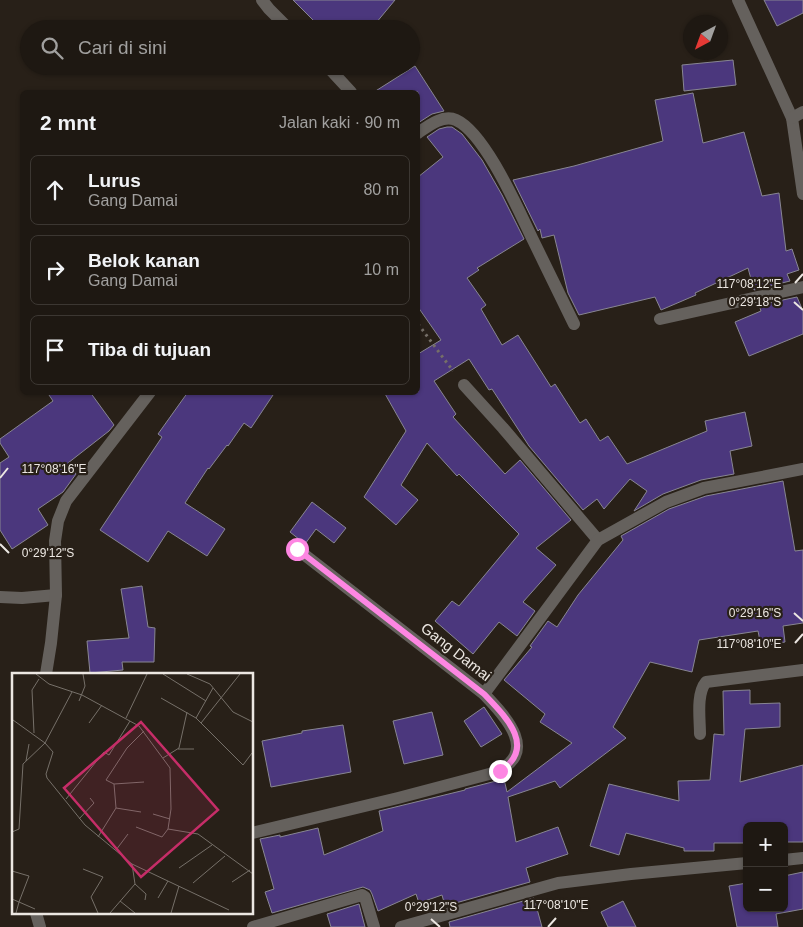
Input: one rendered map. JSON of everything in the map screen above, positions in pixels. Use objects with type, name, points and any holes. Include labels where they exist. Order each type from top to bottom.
[{"type":"street","points":[[262,0],[281,20]]},
{"type":"street","points":[[738,0],[798,115],[803,194]]},
{"type":"street","points":[[335,75],[349,90]]},
{"type":"street","points":[[420,132],[440,120],[449,118],[455,119],[472,132],[503,177],[574,324]]},
{"type":"street","points":[[660,319],[803,286]]},
{"type":"street","points":[[464,385],[598,540]]},
{"type":"street","points":[[46,673],[56,596],[55,541],[58,521],[66,501],[148,395]]},
{"type":"street","points":[[484,694],[598,540],[666,502],[704,488],[803,469]]},
{"type":"street","name":"Gang Damai","points":[[254,833],[500,771],[507,767],[516,754],[517,738],[506,716],[484,694],[297,549]]},
{"type":"street","points":[[0,597],[56,596]]},
{"type":"street","points":[[700,734],[700,696],[706,682],[803,670]]},
{"type":"street","points":[[788,860],[803,858]]},
{"type":"street","points":[[401,927],[558,883],[743,863]]},
{"type":"street","points":[[253,927],[362,895],[365,897],[374,927]]},
{"type":"street","points":[[36,914],[40,927]]},
{"type":"path","points":[[420,327],[464,385]]},
{"type":"building","points":[[293,0],[395,0],[378,20],[313,20]]},
{"type":"building","points":[[764,0],[803,0],[803,13],[777,26]]},
{"type":"building","points":[[733,60],[736,85],[684,91],[682,65]]},
{"type":"building","points":[[420,74],[444,111],[432,114],[420,122],[420,90],[377,90],[401,75]]},
{"type":"building","points":[[693,93],[703,143],[744,132],[762,196],[779,193],[786,251],[792,249],[799,270],[787,274],[790,281],[754,290],[748,268],[695,293],[696,295],[661,310],[655,297],[579,315],[568,293],[554,235],[542,238],[540,229],[538,231],[513,180],[574,166],[663,141],[655,100]]},
{"type":"building","points":[[452,127],[462,134],[482,160],[524,239],[477,268],[479,270],[467,278],[486,305],[481,309],[502,345],[518,335],[551,387],[555,384],[580,423],[586,419],[600,441],[608,436],[627,464],[707,431],[705,421],[745,412],[752,446],[730,451],[734,474],[701,480],[663,494],[634,511],[647,491],[630,479],[604,509],[597,499],[583,510],[529,446],[492,389],[489,390],[469,359],[434,381],[456,414],[453,417],[505,474],[520,460],[571,520],[536,548],[556,565],[523,602],[535,611],[517,636],[499,622],[473,654],[435,621],[452,601],[459,606],[519,534],[459,474],[457,476],[427,443],[401,485],[418,500],[396,525],[364,497],[406,431],[386,395],[420,395],[420,353],[441,340],[420,310],[420,175],[443,157],[427,137],[439,129]]},
{"type":"building","points":[[797,297],[803,311],[803,334],[749,356],[735,322],[761,311],[759,305]]},
{"type":"building","points":[[49,395],[92,395],[114,425],[68,463],[76,474],[63,492],[38,509],[48,525],[12,549],[0,530],[0,463],[9,457],[0,443],[0,439],[53,401]]},
{"type":"building","points":[[186,395],[273,395],[251,428],[244,423],[228,446],[208,468],[185,503],[225,529],[207,556],[168,531],[148,562],[100,530],[162,437],[158,434]]},
{"type":"building","points":[[783,481],[795,551],[803,550],[803,623],[783,626],[785,642],[761,646],[758,631],[699,640],[692,672],[650,662],[613,727],[626,738],[560,788],[555,781],[508,797],[516,842],[558,827],[568,854],[526,868],[530,882],[445,906],[442,895],[419,903],[416,894],[378,911],[370,890],[363,887],[272,913],[265,892],[274,889],[260,839],[280,835],[280,837],[318,828],[324,855],[383,831],[379,811],[504,779],[507,792],[572,743],[540,722],[545,714],[504,680],[532,647],[530,646],[548,621],[557,627],[578,595],[623,540],[621,536],[669,509],[706,496]]},
{"type":"building","points":[[312,502],[346,528],[334,543],[316,529],[305,544],[290,532]]},
{"type":"building","points":[[142,586],[148,627],[155,628],[154,662],[122,662],[123,670],[90,673],[87,641],[129,638],[121,589]]},
{"type":"building","points":[[750,690],[750,704],[780,703],[780,727],[745,729],[740,782],[803,765],[803,842],[788,842],[788,822],[743,822],[743,843],[714,843],[714,851],[684,851],[684,848],[626,833],[619,855],[590,846],[609,784],[679,801],[678,781],[710,780],[714,734],[724,735],[723,691]]},
{"type":"building","points":[[484,707],[502,734],[481,747],[464,721]]},
{"type":"building","points":[[432,712],[443,755],[404,764],[393,721]]},
{"type":"building","points":[[343,725],[351,772],[271,787],[262,741],[302,733],[302,731]]},
{"type":"building","points":[[803,872],[803,909],[788,912],[788,875]]},
{"type":"building","points":[[743,884],[743,912],[787,912],[776,914],[778,927],[737,927],[729,886]]},
{"type":"building","points":[[534,898],[542,927],[450,927],[449,922]]},
{"type":"building","points":[[623,901],[636,927],[608,927],[601,912]]},
{"type":"building","points":[[359,904],[365,927],[331,927],[327,914]]},
{"type":"route","points":[[297,549],[484,694],[506,716],[517,738],[517,746],[516,754],[512,760],[507,767],[500,771]]}]
